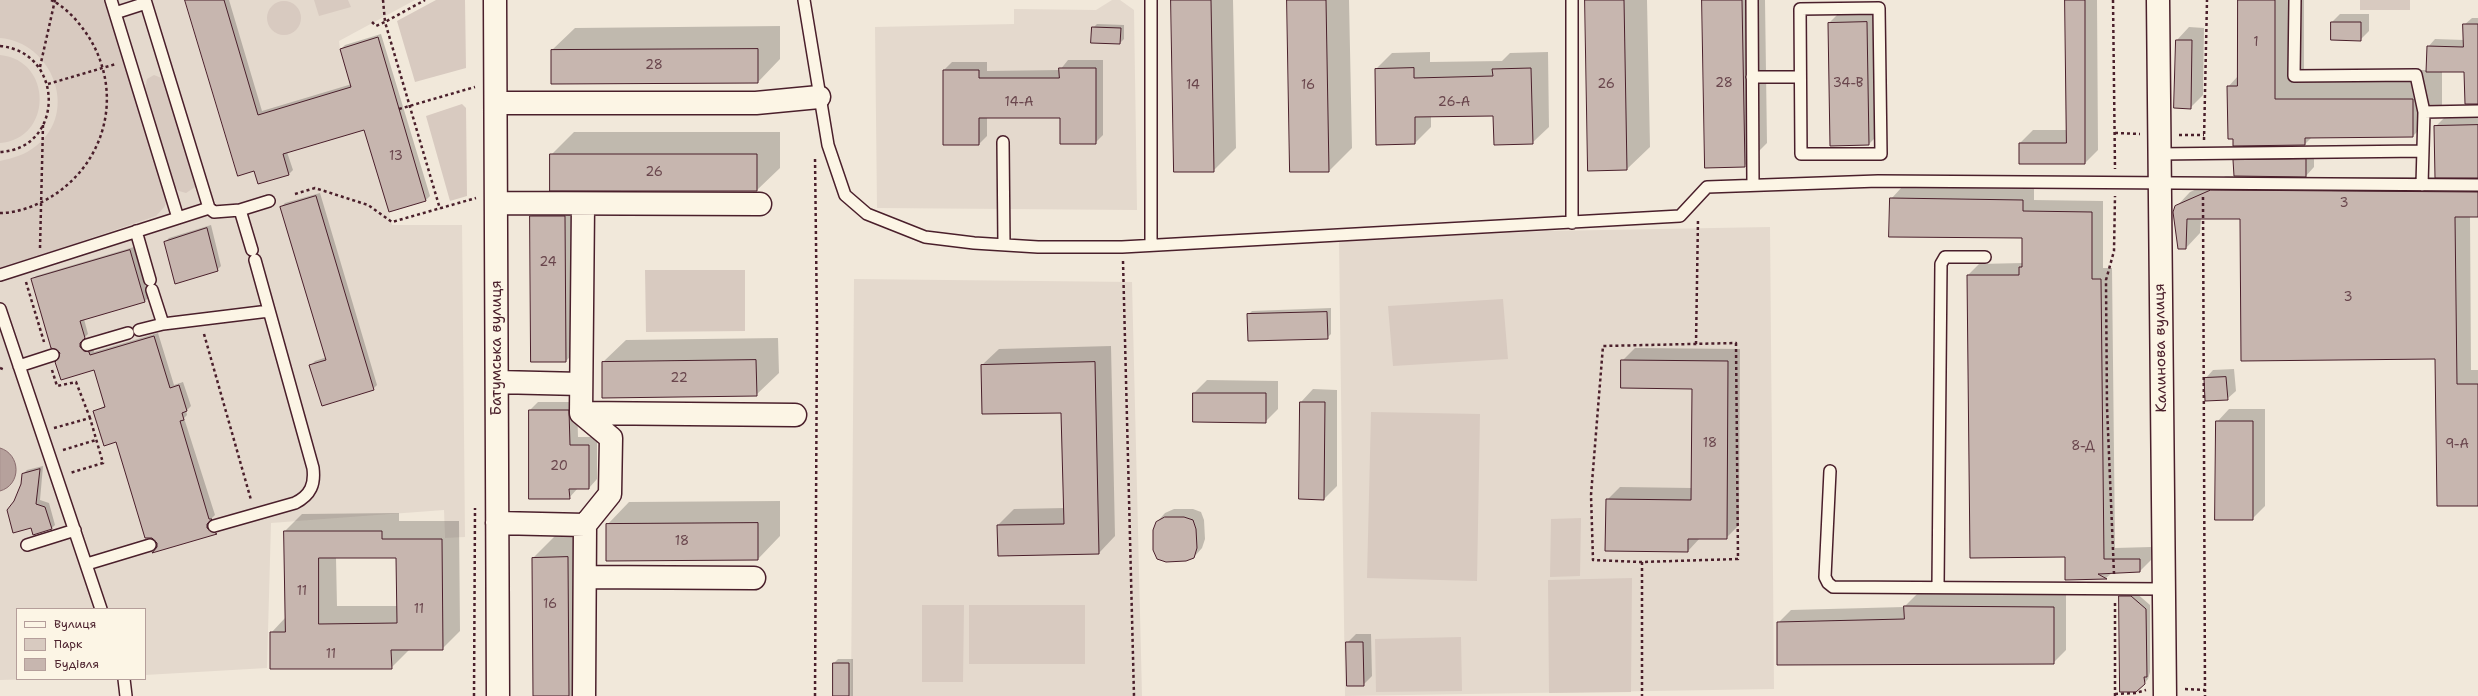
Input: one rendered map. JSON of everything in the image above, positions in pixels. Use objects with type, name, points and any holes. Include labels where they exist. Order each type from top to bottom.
[{"type":"street","name":"Батумська вулиця","points":[[495,0],[495,94],[486,201],[497,382],[498,696]]},
{"type":"street","name":"Калинова вулиця","points":[[2156,693],[2164,589],[2158,184],[2158,0]]},
{"type":"street","points":[[495,94],[756,103],[819,97]]},
{"type":"street","points":[[486,201],[583,205],[760,204]]},
{"type":"street","points":[[581,413],[583,205]]},
{"type":"street","points":[[497,382],[581,384]]},
{"type":"street","points":[[581,413],[795,416]]},
{"type":"street","points":[[581,413],[611,438],[610,494],[584,524],[584,696]]},
{"type":"street","points":[[498,522],[584,524]]},
{"type":"street","points":[[585,577],[754,578]]},
{"type":"lane","points":[[112,0],[178,218]]},
{"type":"lane","points":[[804,0],[828,145],[845,195],[868,214],[925,237],[1004,245],[1122,247],[1151,244],[1572,223],[1680,216],[1707,187],[1752,185],[1878,181],[2115,184],[2478,185]]},
{"type":"lane","points":[[1151,0],[1151,244]]},
{"type":"lane","points":[[1572,0],[1572,223]]},
{"type":"lane","points":[[1752,0],[1752,185]]},
{"type":"lane","points":[[2295,0],[2294,76],[2416,75],[2424,112],[2422,185]]},
{"type":"lane","points":[[115,13],[146,3],[209,208],[214,212],[240,210],[269,201]]},
{"type":"lane","points":[[1800,8],[1879,8],[1881,154],[1801,154],[1800,77],[1800,8]]},
{"type":"lane","points":[[1752,77],[1800,77]]},
{"type":"lane","points":[[2424,112],[2478,111]]},
{"type":"lane","points":[[1004,142],[1004,245]]},
{"type":"lane","points":[[2158,154],[2423,151]]},
{"type":"lane","points":[[0,275],[39,261],[209,208]]},
{"type":"lane","points":[[214,526],[304,499],[310,491],[314,480],[313,468],[270,311],[240,210]]},
{"type":"lane","points":[[136,231],[162,324]]},
{"type":"lane","points":[[1938,586],[1941,264],[1945,257],[1985,256]]},
{"type":"lane","points":[[0,309],[101,608]]},
{"type":"lane","points":[[139,330],[162,324],[270,311]]},
{"type":"lane","points":[[87,345],[128,333]]},
{"type":"lane","points":[[19,366],[53,355]]},
{"type":"lane","points":[[1830,471],[1825,577],[1828,583],[1833,587],[1938,586],[2164,589]]},
{"type":"lane","points":[[27,545],[75,530]]},
{"type":"lane","points":[[87,564],[150,545]]},
{"type":"lane","points":[[124,680],[126,696]]},
{"type":"path","points":[[0,213],[7,213],[43,202],[69,185],[90,160],[103,131],[108,99],[103,68],[89,36],[76,20],[55,1],[51,0]]},
{"type":"path","points":[[383,0],[385,22],[440,209]]},
{"type":"path","points":[[372,22],[376,26],[425,0]]},
{"type":"path","points":[[2113,0],[2115,184],[2114,251],[2106,280],[2108,445],[2115,588],[2115,695],[2156,693]]},
{"type":"path","points":[[2203,153],[2208,0]]},
{"type":"path","points":[[40,68],[55,1]]},
{"type":"path","points":[[0,46],[10,47],[27,55],[40,68],[48,84],[50,103],[43,125],[37,135],[24,146],[8,152],[0,152]]},
{"type":"path","points":[[48,84],[129,60]]},
{"type":"path","points":[[399,109],[475,87],[495,94]]},
{"type":"path","points":[[39,261],[43,202],[43,125]]},
{"type":"path","points":[[815,156],[817,326],[815,696]]},
{"type":"path","points":[[2203,184],[2205,696]]},
{"type":"path","points":[[295,194],[315,188],[368,205],[392,222],[440,209],[486,201]]},
{"type":"path","points":[[1696,344],[1699,196]]},
{"type":"path","points":[[1122,247],[1134,696]]},
{"type":"path","points":[[200,320],[255,514]]},
{"type":"path","points":[[1736,343],[1738,559],[1642,562],[1593,560],[1591,495],[1603,346],[1736,343]]},
{"type":"path","points":[[42,432],[90,418],[103,463],[56,477]]},
{"type":"path","points":[[49,454],[96,440]]},
{"type":"path","points":[[1642,562],[1642,696]]},
{"type":"shaded area","points":[[0,0],[415,0],[339,41],[340,49],[378,37],[426,201],[389,212],[392,225],[462,225],[465,537],[445,538],[444,510],[271,523],[267,668],[146,675],[146,608],[16,608],[16,680],[0,680]]},
{"type":"shaded area","points":[[1112,0],[1120,0],[1134,10],[1137,210],[877,208],[875,27],[1014,24],[1014,9],[1096,10]]},
{"type":"shaded area","points":[[1770,227],[1774,689],[1345,696],[1339,241],[1547,231]]},
{"type":"shaded area","points":[[854,279],[1132,282],[1142,696],[851,696]]},
{"type":"shaded area","points":[[0,448],[7,451],[12,456],[16,470],[12,483],[7,488],[0,491]]},
{"type":"green space","points":[[0,0],[106,0],[166,200],[165,206],[156,216],[0,269],[0,161],[28,152],[49,132],[56,115],[58,98],[54,81],[46,65],[34,52],[18,42],[0,38]]},
{"type":"green space","points":[[314,0],[348,0],[351,7],[319,16]]},
{"type":"green space","points":[[436,0],[465,0],[466,68],[415,82],[397,21]]},
{"type":"green space","points":[[2360,0],[2410,0],[2410,10],[2360,10]]},
{"type":"green space","points":[[281,1],[287,1],[296,6],[300,12],[300,24],[296,30],[287,35],[281,35],[272,30],[267,21],[267,15],[272,6]]},
{"type":"green space","points":[[0,55],[17,60],[30,70],[37,84],[40,99],[37,115],[30,128],[17,138],[0,143]]},
{"type":"green space","points":[[154,75],[164,79],[195,179],[195,187],[186,193],[179,191],[174,186],[145,89],[147,79]]},
{"type":"green space","points":[[462,104],[466,108],[467,196],[450,201],[426,116]]},
{"type":"green space","points":[[645,270],[745,270],[745,331],[646,332]]},
{"type":"green space","points":[[1503,299],[1508,359],[1393,366],[1388,306]]},
{"type":"green space","points":[[1371,412],[1480,414],[1477,581],[1367,578]]},
{"type":"green space","points":[[1581,518],[1580,576],[1550,577],[1551,519]]},
{"type":"green space","points":[[1632,578],[1631,692],[1549,693],[1548,580]]},
{"type":"green space","points":[[922,605],[964,605],[963,682],[922,682]]},
{"type":"green space","points":[[969,605],[1085,605],[1085,664],[969,664]]},
{"type":"green space","points":[[1461,637],[1462,691],[1376,692],[1375,639]]},
{"type":"building","points":[[185,0],[224,0],[258,115],[351,87],[340,49],[378,37],[426,201],[389,212],[364,130],[283,154],[289,175],[258,184],[254,171],[238,176]]},
{"type":"building","points":[[1171,0],[1211,0],[1214,172],[1174,172]]},
{"type":"building","points":[[1287,0],[1326,0],[1329,172],[1290,172]]},
{"type":"building","points":[[1585,0],[1624,0],[1627,170],[1588,171]]},
{"type":"building","points":[[1702,0],[1742,0],[1745,167],[1705,168]]},
{"type":"building","points":[[2065,0],[2085,0],[2085,164],[2019,164],[2019,143],[2066,143]]},
{"type":"building","points":[[2238,0],[2275,0],[2275,99],[2413,99],[2413,137],[2305,138],[2305,145],[2233,146],[2233,139],[2228,139],[2227,86],[2237,86]]},
{"type":"building","points":[[1867,22],[1869,145],[1830,146],[1828,23]]},
{"type":"building","points":[[2331,22],[2361,22],[2361,41],[2331,40]]},
{"type":"building","points":[[2463,24],[2478,24],[2478,104],[2465,104],[2464,72],[2426,72],[2427,46],[2463,47]]},
{"type":"building","points":[[1092,27],[1121,28],[1120,44],[1091,43]]},
{"type":"building","points":[[2176,40],[2192,40],[2191,109],[2174,108]]},
{"type":"building","points":[[758,49],[758,83],[551,84],[551,50]]},
{"type":"building","points":[[1059,68],[1096,68],[1096,144],[1060,144],[1060,118],[979,118],[979,145],[943,145],[943,70],[979,70],[979,78],[1059,78]]},
{"type":"building","points":[[1414,68],[1414,78],[1493,76],[1492,69],[1531,68],[1533,144],[1494,145],[1493,116],[1415,117],[1415,144],[1376,145],[1375,69]]},
{"type":"building","points":[[2478,125],[2478,178],[2435,178],[2434,126]]},
{"type":"building","points":[[550,154],[757,154],[757,191],[550,191]]},
{"type":"building","points":[[2306,159],[2306,177],[2234,176],[2233,160]]},
{"type":"building","points":[[2211,190],[2478,192],[2478,217],[2455,217],[2457,384],[2478,384],[2478,506],[2437,506],[2435,359],[2241,361],[2240,219],[2187,219],[2186,249],[2178,249],[2173,212],[2175,206]]},
{"type":"building","points":[[316,196],[374,390],[322,406],[309,365],[326,360],[280,207]]},
{"type":"building","points":[[1890,198],[2023,200],[2023,211],[2092,212],[2092,279],[2101,279],[2104,559],[2140,559],[2140,572],[2098,574],[2107,579],[2065,580],[2065,557],[1970,558],[1967,275],[2019,275],[2019,267],[2022,267],[2022,238],[1889,237]]},
{"type":"building","points":[[530,216],[565,216],[566,362],[531,362]]},
{"type":"building","points":[[207,228],[218,271],[175,284],[164,242]]},
{"type":"building","points":[[130,250],[145,302],[80,321],[85,338],[80,343],[80,347],[89,352],[90,355],[154,336],[170,388],[179,385],[187,411],[182,413],[184,420],[180,421],[209,519],[212,519],[207,524],[207,528],[217,534],[152,553],[157,547],[157,543],[152,538],[145,538],[116,442],[104,446],[93,411],[105,407],[94,370],[61,380],[55,362],[60,353],[51,348],[31,279]]},
{"type":"building","points":[[1327,312],[1328,339],[1248,341],[1247,314]]},
{"type":"building","points":[[756,360],[757,396],[602,398],[602,362]]},
{"type":"building","points":[[1621,360],[1728,361],[1727,539],[1688,539],[1688,552],[1605,551],[1606,499],[1691,500],[1692,389],[1621,388]]},
{"type":"building","points":[[1095,362],[1099,554],[998,556],[997,525],[1064,524],[1061,413],[982,414],[981,365]]},
{"type":"building","points":[[2226,377],[2228,400],[2205,401],[2204,378]]},
{"type":"building","points":[[1193,393],[1266,393],[1266,423],[1193,422]]},
{"type":"building","points":[[1300,402],[1325,402],[1324,500],[1299,499]]},
{"type":"building","points":[[529,410],[569,410],[570,445],[589,445],[589,489],[569,489],[570,499],[529,499]]},
{"type":"building","points":[[2216,421],[2253,421],[2253,520],[2215,520]]},
{"type":"building","points":[[40,469],[36,504],[45,507],[52,529],[33,535],[31,528],[13,533],[7,510],[14,501],[21,484],[22,474]]},
{"type":"building","points":[[1165,517],[1184,517],[1193,520],[1196,529],[1197,548],[1194,558],[1186,561],[1166,562],[1157,559],[1153,550],[1153,530],[1156,522]]},
{"type":"building","points":[[758,523],[758,560],[606,561],[606,524]]},
{"type":"building","points":[[284,531],[382,531],[382,539],[442,539],[443,650],[391,650],[392,669],[270,669],[270,632],[285,632]],"holes":[[[319,558],[396,558],[397,623],[319,624]]]},
{"type":"building","points":[[568,557],[569,696],[533,696],[532,558]]},
{"type":"building","points":[[2119,596],[2131,596],[2146,609],[2147,677],[2144,677],[2145,684],[2136,692],[2120,692]]},
{"type":"building","points":[[1904,606],[2054,607],[2054,664],[1777,665],[1777,622],[1904,619]]},
{"type":"building","points":[[1346,642],[1363,642],[1364,686],[1347,686]]},
{"type":"building","points":[[833,663],[849,663],[849,696],[833,696]]}]
